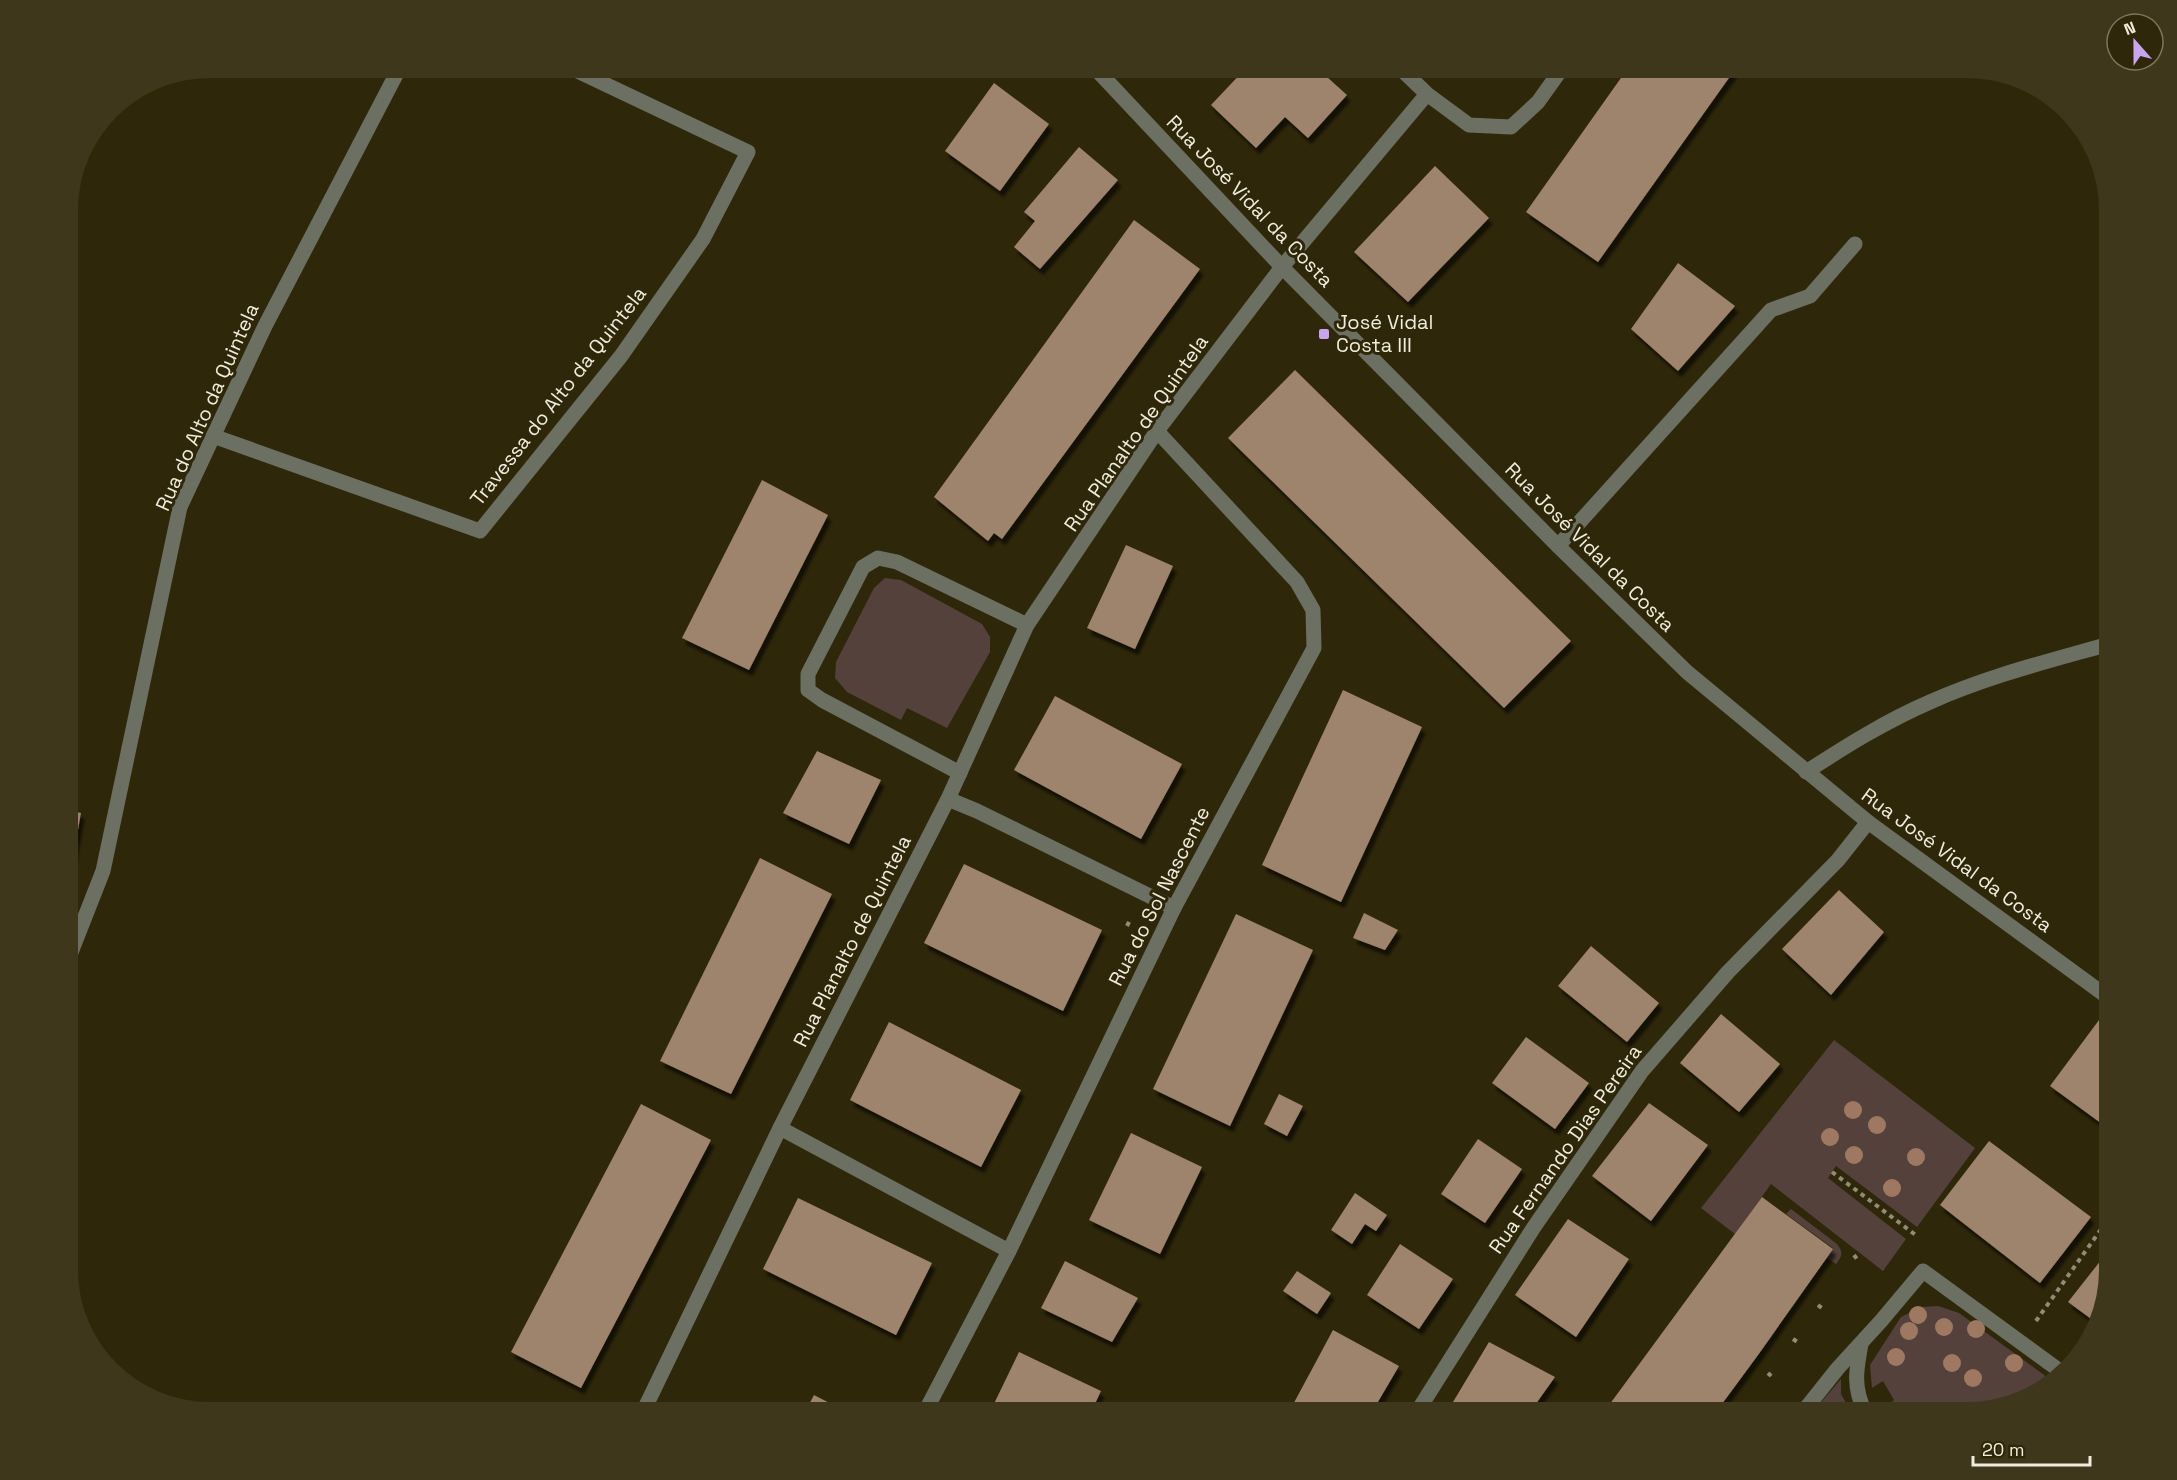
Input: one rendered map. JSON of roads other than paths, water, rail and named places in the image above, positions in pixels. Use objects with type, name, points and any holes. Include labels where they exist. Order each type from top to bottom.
[{"type":"street","name":"Rua do Alto da Quintela","points":[[78,935],[103,871],[180,507],[265,326],[395,78]]},
{"type":"street","name":"Travessa do Alto da Quintela","points":[[213,436],[480,531],[621,356],[703,239],[748,152],[590,78]]},
{"type":"street","name":"Rua José Vidal da Costa","points":[[1103,78],[1282,267],[1558,546],[1687,672],[1868,822],[2099,991]]},
{"type":"street","points":[[1410,78],[1427,94],[1469,125],[1511,127],[1538,102],[1556,78]]},
{"type":"street","name":"Rua Planalto de Quintela","points":[[648,1402],[780,1128],[948,799],[1027,625],[1157,431],[1282,267],[1427,94]]},
{"type":"street","points":[[1558,546],[1771,310],[1810,296],[1855,244]]},
{"type":"street","name":"Rua do Sol Nascente","points":[[931,1402],[1009,1251],[1174,908],[1314,648],[1313,610],[1297,582],[1157,431]]},
{"type":"street","points":[[960,773],[822,700],[808,690],[808,674],[863,567],[879,558],[897,562],[1027,625]]},
{"type":"street","points":[[1806,772],[1858,738],[1930,702],[1994,677],[2099,647]]},
{"type":"street","points":[[948,799],[1174,908]]},
{"type":"street","name":"Rua Fernando Dias Pereira","points":[[1425,1402],[1534,1227],[1642,1071],[1728,972],[1838,860],[1868,822]]},
{"type":"street","points":[[780,1128],[1009,1251]]},
{"type":"street","points":[[1812,1402],[1838,1368],[1923,1271],[2055,1368]]},
{"type":"street","points":[[1860,1402],[1855,1376],[1861,1344]]},
{"type":"place","name":"José Vidal Costa III","points":[[1324,334]]}]
